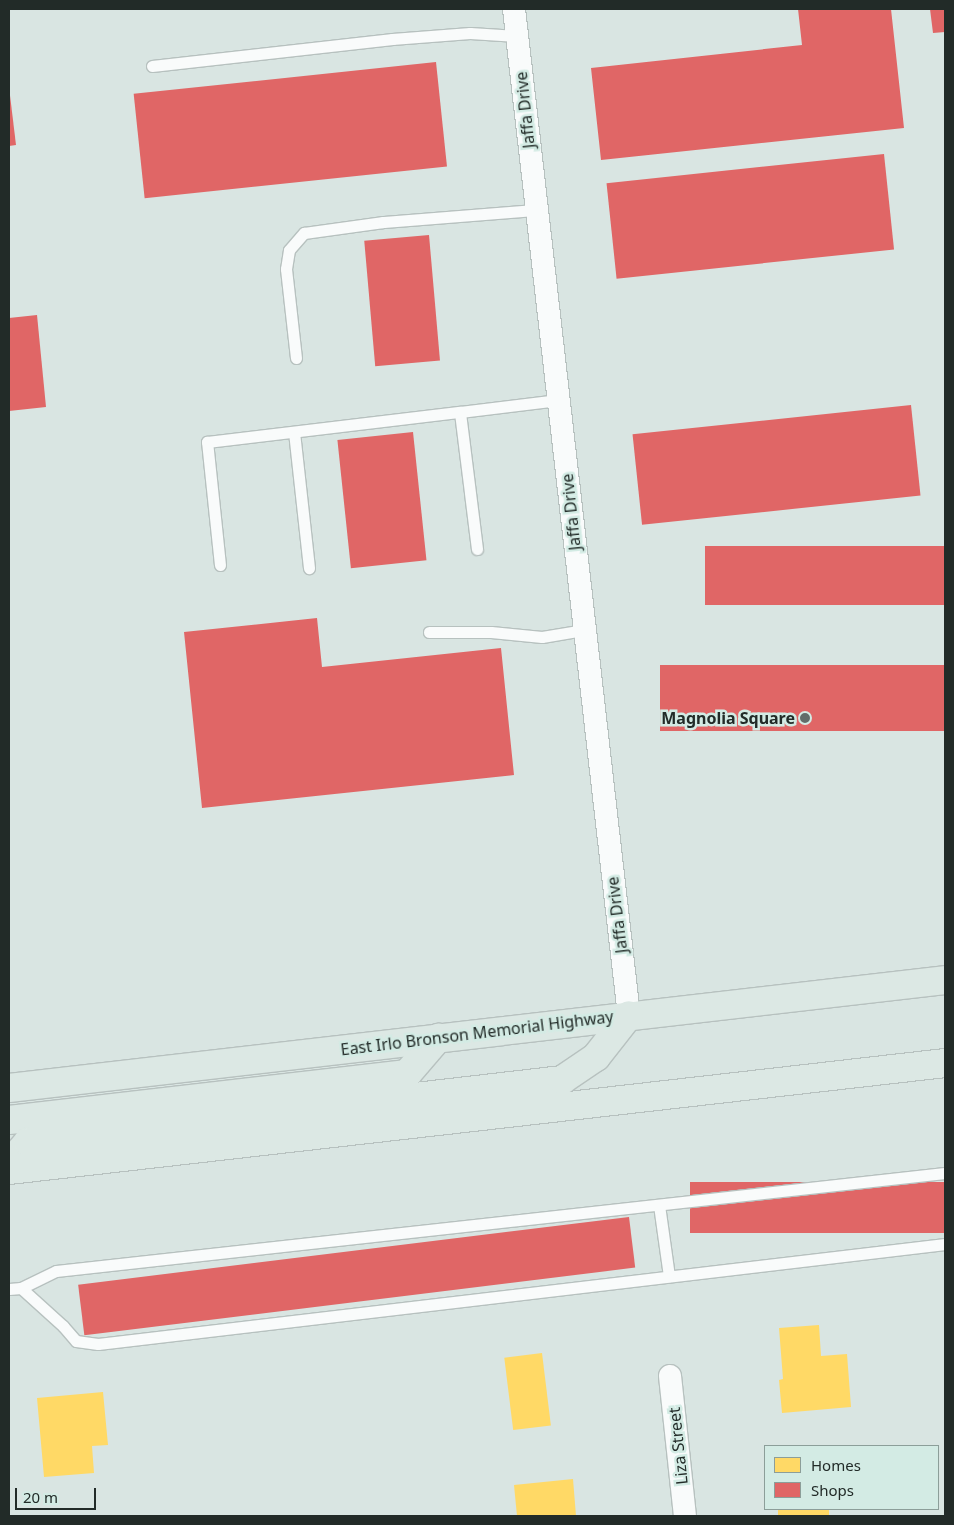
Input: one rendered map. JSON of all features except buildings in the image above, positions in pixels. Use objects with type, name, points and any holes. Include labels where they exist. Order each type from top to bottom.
[{"type":"highway","name":"East Irlo Bronson Memorial Highway","points":[[9,1088],[945,980]]},
{"type":"highway","points":[[9,1164],[28,1142],[562,1080],[596,1057],[629,1015]]},
{"type":"highway","points":[[9,1120],[406,1074],[438,1038]]},
{"type":"highway","points":[[9,1170],[945,1063]]},
{"type":"street","name":"Jaffa Drive","points":[[514,9],[629,1015]]},
{"type":"street","name":"Liza Street","points":[[670,1376],[685,1516]]},
{"type":"lane","points":[[152,66],[460,33],[488,32],[517,36]]},
{"type":"lane","points":[[296,358],[286,269],[289,250],[304,233],[383,222],[536,210]]},
{"type":"lane","points":[[220,565],[207,442],[558,400]]},
{"type":"lane","points":[[460,412],[477,549]]},
{"type":"lane","points":[[294,432],[308,568]]},
{"type":"lane","points":[[429,632],[491,632],[542,637],[584,630]]},
{"type":"lane","points":[[9,1289],[21,1288],[56,1271],[945,1173]]},
{"type":"lane","points":[[659,1204],[669,1276]]},
{"type":"lane","points":[[21,1288],[63,1326],[76,1342],[86,1344],[945,1244]]},
{"type":"place","name":"Magnolia Square","points":[[805,718]]}]
